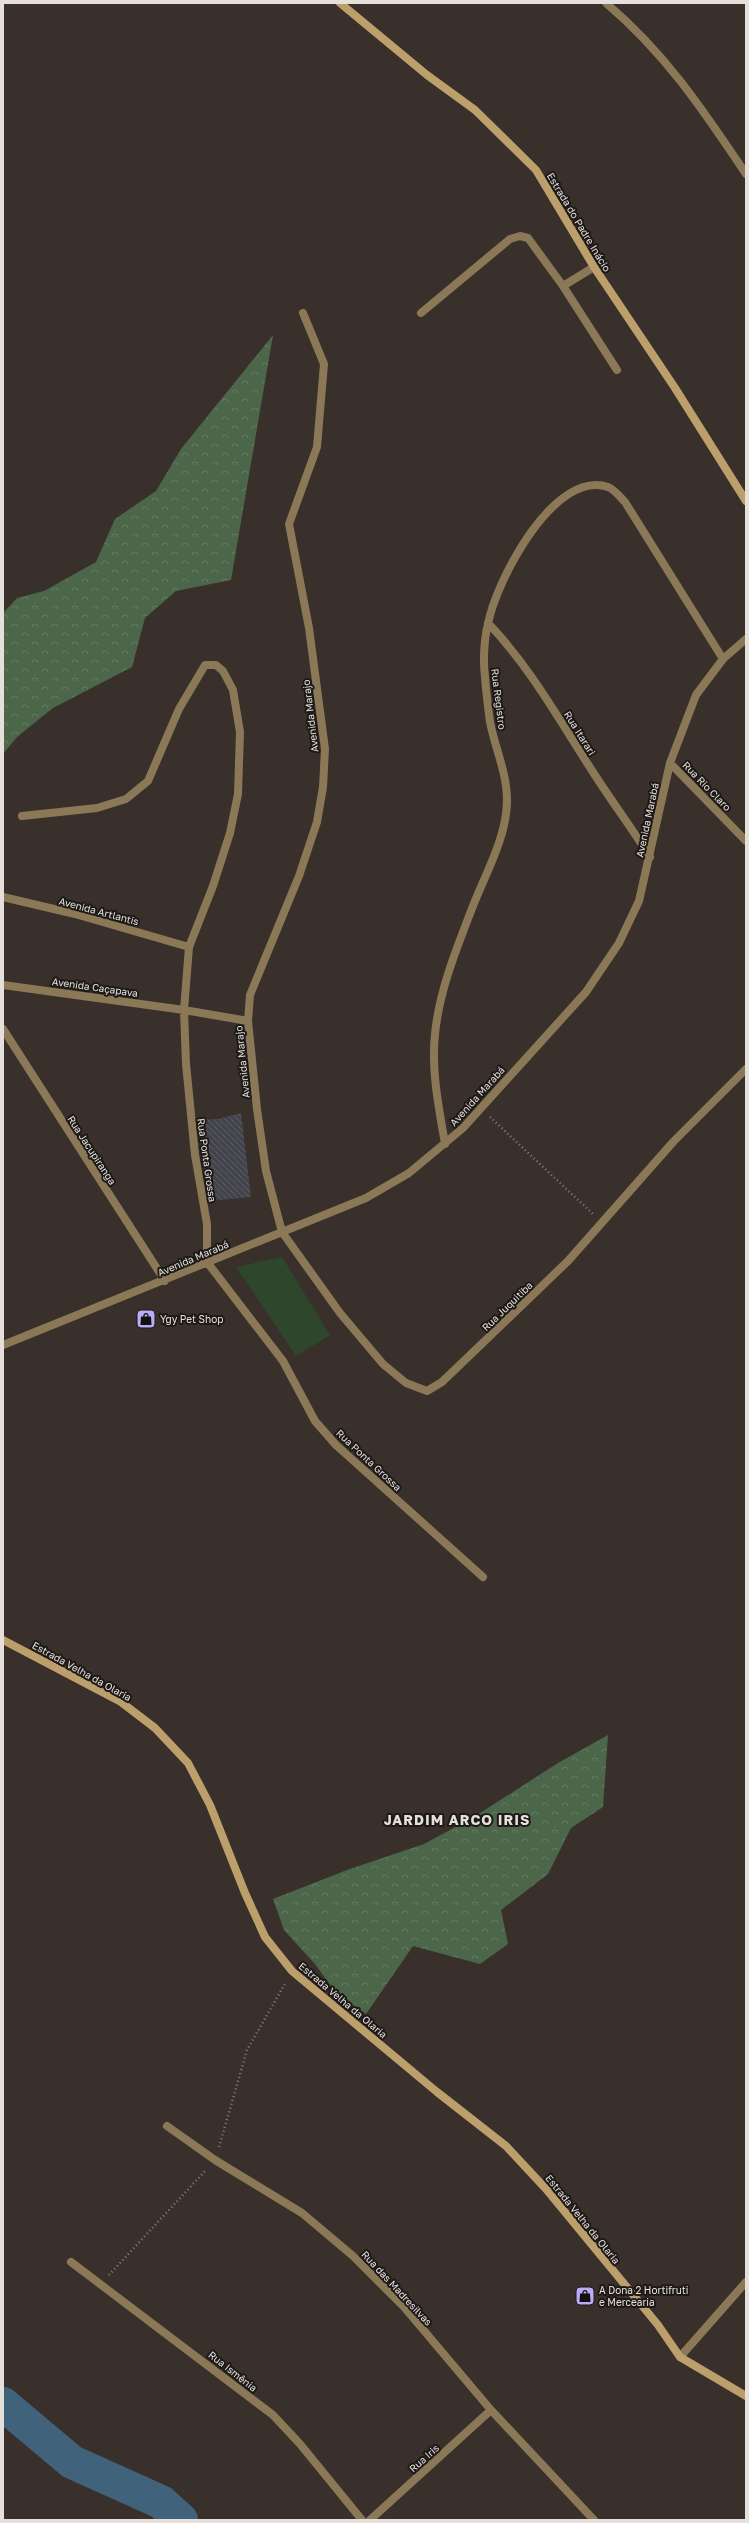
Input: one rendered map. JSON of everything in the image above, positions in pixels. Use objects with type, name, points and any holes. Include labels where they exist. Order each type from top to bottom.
[{"type":"street","name":"Estrada do Padre Inácio","points":[[340,3],[428,75],[475,110],[536,170],[594,267],[675,388],[746,501]]},
{"type":"street","points":[[606,3],[663,59],[694,96],[746,174]]},
{"type":"street","points":[[421,313],[510,239],[520,236],[528,238],[563,286],[617,370]]},
{"type":"street","points":[[563,286],[594,267]]},
{"type":"street","name":"Avenida Marajo","points":[[282,1232],[266,1171],[248,1021],[250,995],[299,876],[317,822],[323,787],[325,749],[309,628],[289,524],[317,447],[324,364],[303,312]]},
{"type":"street","name":"Rua Registro","points":[[445,1144],[435,1080],[434,1035],[442,994],[471,911],[501,835],[507,800],[502,763],[490,722],[484,675],[488,623],[503,580],[538,521],[561,497],[585,486],[609,487],[625,502],[723,658]]},
{"type":"street","name":"Rua Itarari","points":[[488,623],[512,649],[530,672],[591,769],[650,857]]},
{"type":"street","name":"Avenida Marabá","points":[[3,1345],[165,1281],[207,1262],[366,1198],[409,1173],[463,1128],[480,1107],[586,992],[619,942],[639,901],[670,763],[696,695],[723,658],[746,639]]},
{"type":"street","name":"Rua Ponta Grossa","points":[[22,816],[97,808],[126,799],[132,795],[148,781],[179,709],[205,665],[216,665],[223,671],[233,690],[240,732],[238,794],[230,833],[213,886],[189,947],[184,1010],[186,1064],[195,1155],[207,1224],[207,1262],[283,1361],[315,1421],[336,1445],[482,1577]]},
{"type":"street","name":"Rua Rio Claro","points":[[670,763],[746,841]]},
{"type":"street","name":"Avenida Artlantis","points":[[3,897],[75,914],[189,947]]},
{"type":"street","name":"Avenida Caçapava","points":[[3,985],[184,1010],[248,1021]]},
{"type":"street","name":"Rua Jacupiranga","points":[[3,1029],[165,1281]]},
{"type":"street","name":"Rua Juquitiba","points":[[282,1232],[340,1313],[383,1364],[406,1383],[427,1391],[442,1382],[568,1261],[601,1222],[674,1142],[746,1069]]},
{"type":"street","name":"Estrada Velha da Olaria","points":[[3,1640],[122,1702],[155,1728],[188,1763],[210,1805],[245,1894],[265,1937],[292,1971],[437,2092],[506,2146],[546,2189],[658,2326],[680,2357],[746,2396]]},
{"type":"street","name":"Rua das Madresilvas","points":[[167,2126],[215,2160],[302,2212],[353,2256],[404,2307],[491,2410],[594,2520]]},
{"type":"street","name":"Rua Ismênia","points":[[71,2262],[273,2415],[300,2444],[362,2520]]},
{"type":"street","points":[[680,2357],[746,2282]]},
{"type":"street","name":"Rua Iris","points":[[370,2520],[491,2410]]},
{"type":"path","points":[[480,1107],[601,1222]]},
{"type":"path","points":[[101,2284],[215,2160],[247,2050],[292,1971]]},
{"type":"green space","points":[[273,335],[231,580],[176,591],[145,618],[132,667],[53,708],[17,737],[3,754],[3,613],[17,598],[44,591],[96,562],[115,519],[156,491],[181,449]]},
{"type":"green space","points":[[282,1257],[330,1335],[296,1356],[236,1267]]},
{"type":"green space","points":[[608,1735],[603,1807],[571,1828],[548,1874],[501,1910],[508,1944],[480,1964],[413,1946],[366,2014],[336,1993],[315,1964],[284,1930],[273,1899],[347,1870],[424,1844],[474,1817],[558,1763]]},
{"type":"building","points":[[241,1113],[251,1197],[209,1201],[197,1120],[218,1119]]},
{"type":"waterway","points":[[3,2404],[72,2462],[161,2502],[181,2520]]},
{"type":"place","name":"Ygy Pet Shop","points":[[146,1319]]},
{"type":"place","name":"A Dona 2 Hortifruti e Mercearia","points":[[585,2296]]},
{"type":"district","name":"JARDIM ARCO IRIS","points":[[457,1819]]}]
